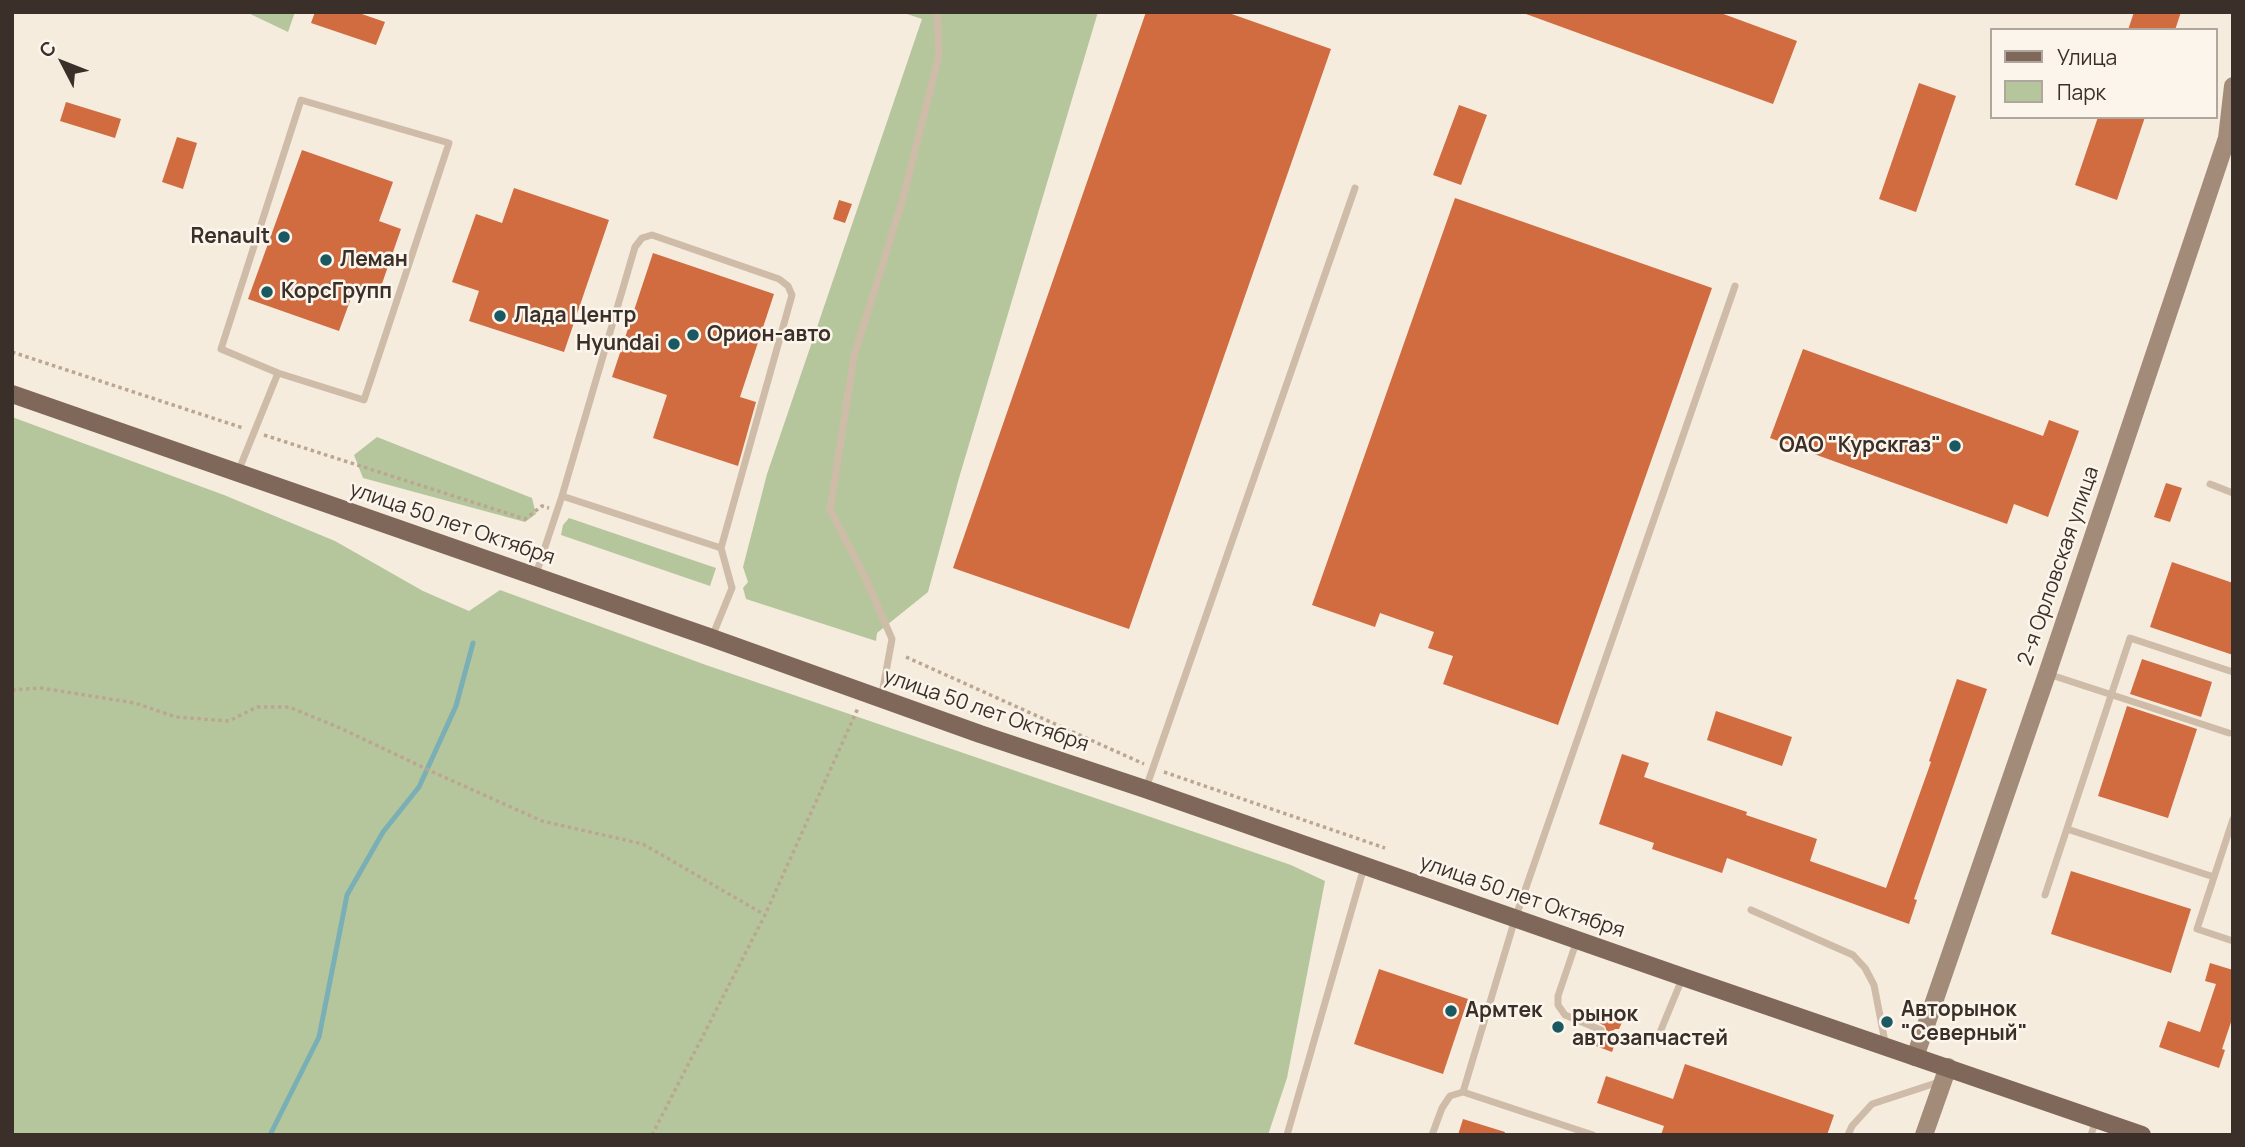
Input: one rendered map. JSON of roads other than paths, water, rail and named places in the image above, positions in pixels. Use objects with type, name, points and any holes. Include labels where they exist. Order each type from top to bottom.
[{"type":"main road","name":"улица 50 лет Октября","points":[[12,394],[1886,1047],[1914,1057],[1945,1074],[2094,1127],[2142,1135]]},
{"type":"street","name":"2-я Орловская улица","points":[[1914,1057],[2047,674],[2227,138],[2233,86]]},
{"type":"street","points":[[1924,1135],[1945,1074]]},
{"type":"lane","points":[[873,696],[892,639],[863,573],[830,510],[854,356],[902,202],[939,55],[937,12]]},
{"type":"lane","points":[[301,100],[449,143],[364,400],[278,373],[220,349],[301,100]]},
{"type":"lane","points":[[1145,789],[1356,188]]},
{"type":"lane","points":[[535,577],[555,520],[635,247],[642,238],[652,235],[779,279],[788,286],[792,295],[721,548],[732,588],[712,638]]},
{"type":"lane","points":[[1463,1092],[1515,919],[1735,286]]},
{"type":"lane","points":[[237,473],[278,373]]},
{"type":"lane","points":[[2210,484],[2233,494]]},
{"type":"lane","points":[[562,496],[721,548]]},
{"type":"lane","points":[[2045,895],[2130,638],[2233,672]]},
{"type":"lane","points":[[2047,674],[2229,733]]},
{"type":"lane","points":[[2233,819],[2197,929],[2233,941]]},
{"type":"lane","points":[[2067,829],[2214,877]]},
{"type":"lane","points":[[1287,1135],[1364,866]]},
{"type":"lane","points":[[1751,909],[1853,955],[1865,968],[1874,985],[1886,1047]]},
{"type":"lane","points":[[1577,939],[1558,996],[1558,1005],[1565,1015],[1601,1030]]},
{"type":"lane","points":[[1617,1035],[1649,1044],[1654,1042],[1683,977]]},
{"type":"lane","points":[[1848,1135],[1852,1126],[1872,1104],[1945,1074]]},
{"type":"lane","points":[[1432,1135],[1441,1108],[1450,1097],[1463,1092],[1593,1135]]},
{"type":"waterway","points":[[270,1135],[319,1037],[347,895],[383,832],[419,787],[456,706],[473,643]]},
{"type":"place","name":"Renault","points":[[284,237]]},
{"type":"place","name":"Леман","points":[[326,260]]},
{"type":"place","name":"КорсГрупп","points":[[267,292]]},
{"type":"place","name":"Лада Центр","points":[[500,316]]},
{"type":"place","name":"Орион-авто","points":[[693,335]]},
{"type":"place","name":"Hyundai","points":[[674,344]]},
{"type":"place","name":"ОАО \"Курскгаз\"","points":[[1955,446]]},
{"type":"place","name":"Армтек","points":[[1451,1011]]},
{"type":"place","name":"Авторынок \"Северный\"","points":[[1887,1022]]},
{"type":"place","name":"рынок автозапчастей","points":[[1558,1027]]}]
